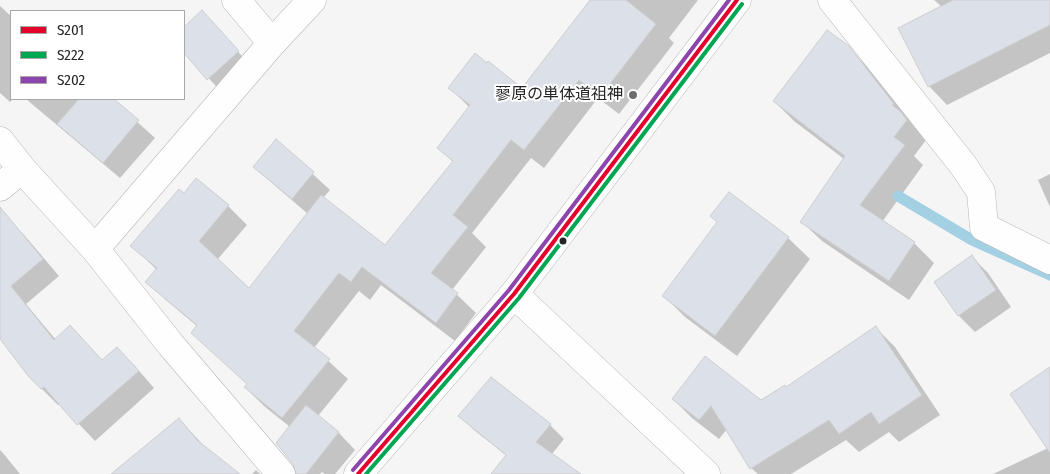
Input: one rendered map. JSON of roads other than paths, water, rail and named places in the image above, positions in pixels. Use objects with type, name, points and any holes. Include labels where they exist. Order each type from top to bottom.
[{"type":"street","points":[[236,0],[272,43]]},
{"type":"street","points":[[95,249],[272,43],[312,0]]},
{"type":"street","points":[[358,474],[514,294],[737,0]]},
{"type":"street","points":[[832,0],[963,165],[981,192],[984,227],[1050,260]]},
{"type":"street","points":[[0,142],[95,249],[171,345],[281,474]]},
{"type":"street","points":[[0,187],[22,169]]},
{"type":"street","points":[[514,294],[706,474]]},
{"type":"waterway","points":[[898,196],[972,240],[1050,275]]},
{"type":"place","name":"蓼原の単体道祖神","points":[[633,95]]}]
